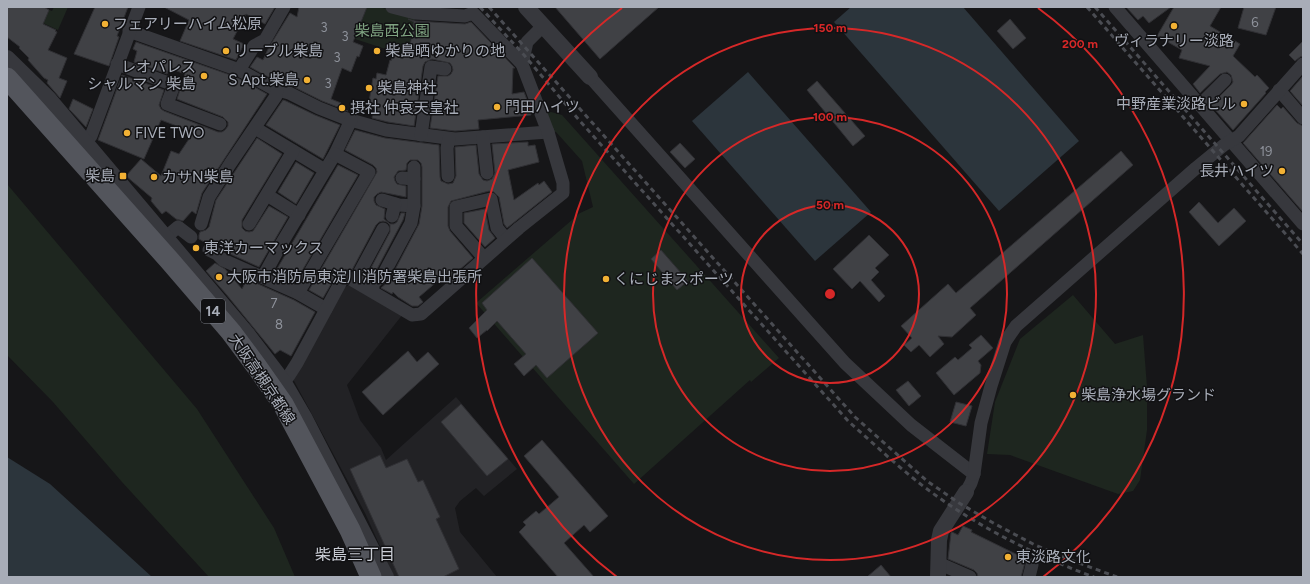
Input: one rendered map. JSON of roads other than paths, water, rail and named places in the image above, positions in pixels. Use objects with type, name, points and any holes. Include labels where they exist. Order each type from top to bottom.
[{"type":"main road","name":"大阪高槻京都線","points":[[7,78],[165,255],[231,332],[257,367],[283,404],[350,530],[371,577]]},
{"type":"main road","name":"大阪高槻京都線","points":[[7,96],[155,262],[249,376],[275,416],[309,479],[357,577]]},
{"type":"street","points":[[85,142],[91,136],[139,7]]},
{"type":"street","points":[[240,70],[254,46],[265,40],[284,7]]},
{"type":"street","points":[[283,382],[297,363],[343,278],[347,277],[355,281],[412,315],[421,314],[506,239],[563,193],[562,183],[548,132],[522,64],[470,10],[465,16],[415,13],[392,7]]},
{"type":"street","points":[[526,7],[845,363],[911,425],[974,474]]},
{"type":"street","points":[[1115,7],[1303,224]]},
{"type":"street","points":[[522,64],[527,42],[543,26]]},
{"type":"street","points":[[129,32],[240,70],[277,90],[289,93],[319,108],[351,120],[391,131],[449,139],[548,132]]},
{"type":"street","points":[[7,58],[48,98],[248,335],[283,382],[304,418],[386,577]]},
{"type":"street","points":[[117,64],[174,85],[168,104],[220,124]]},
{"type":"street","points":[[970,577],[938,570],[939,540],[941,531],[966,492],[974,474],[981,424],[1005,342],[1016,326],[1196,168],[1224,145],[1239,136],[1303,64]]},
{"type":"street","points":[[421,135],[431,67],[445,69]]},
{"type":"street","points":[[1200,105],[1225,80]]},
{"type":"street","points":[[201,224],[209,197],[276,96],[277,90]]},
{"type":"street","points":[[1280,90],[1303,118]]},
{"type":"street","points":[[263,277],[335,154],[351,120]]},
{"type":"street","points":[[255,128],[325,170]]},
{"type":"street","points":[[483,137],[487,173]]},
{"type":"street","points":[[448,176],[447,148],[449,139]]},
{"type":"street","points":[[249,224],[293,151]]},
{"type":"street","points":[[298,293],[369,172],[335,154]]},
{"type":"street","points":[[372,291],[374,282],[382,277],[411,223],[414,206],[410,175]]},
{"type":"street","points":[[267,195],[299,214]]},
{"type":"street","points":[[484,258],[456,226],[456,207],[491,199],[498,228],[506,239]]},
{"type":"street","points":[[382,200],[394,210],[414,206]]},
{"type":"street","points":[[166,237],[178,227],[191,237]]},
{"type":"street","points":[[355,281],[383,229]]},
{"type":"street","points":[[209,250],[217,254],[223,260],[298,293],[326,309]]},
{"type":"railway","points":[[480,7],[849,422],[913,478],[963,514],[1027,549],[1094,577]]},
{"type":"railway","points":[[489,7],[855,417],[927,481],[959,503],[1035,545],[1117,577]]},
{"type":"railway","points":[[1087,7],[1303,254]]},
{"type":"railway","points":[[1095,7],[1303,244]]},
{"type":"place","name":"フェアリーハイム松原","points":[[105,24]]},
{"type":"place","name":"ヴィラナリー淡路","points":[[1174,26]]},
{"type":"place","name":"リーブル柴島","points":[[226,51]]},
{"type":"place","name":"柴島晒ゆかりの地","points":[[377,51]]},
{"type":"place","name":"レオパレス シャルマン 柴島","points":[[204,76]]},
{"type":"place","name":"S Apt.柴島","points":[[307,80]]},
{"type":"place","name":"柴島神社","points":[[369,88]]},
{"type":"place","name":"中野産業淡路ビル","points":[[1244,104]]},
{"type":"place","name":"門田ハイツ","points":[[497,107]]},
{"type":"place","name":"摂社 仲哀天皇社","points":[[342,108]]},
{"type":"place","name":"FIVE TWO","points":[[127,133]]},
{"type":"place","name":"長井ハイツ","points":[[1282,171]]},
{"type":"place","name":"柴島","points":[[123,176]]},
{"type":"place","name":"カサN柴島","points":[[154,177]]},
{"type":"place","name":"東洋カーマックス","points":[[196,248]]},
{"type":"place","name":"大阪市消防局東淀川消防署柴島出張所","points":[[219,277]]},
{"type":"place","name":"くにじまスポーツ","points":[[606,279]]},
{"type":"place","name":"柴島浄水場グランド","points":[[1073,395]]},
{"type":"place","name":"東淡路文化","points":[[1008,557]]},
{"type":"district","name":"柴島三丁目","points":[[355,554]]},
{"type":"park label","name":"柴島西公園","points":[[392,31]]}]
